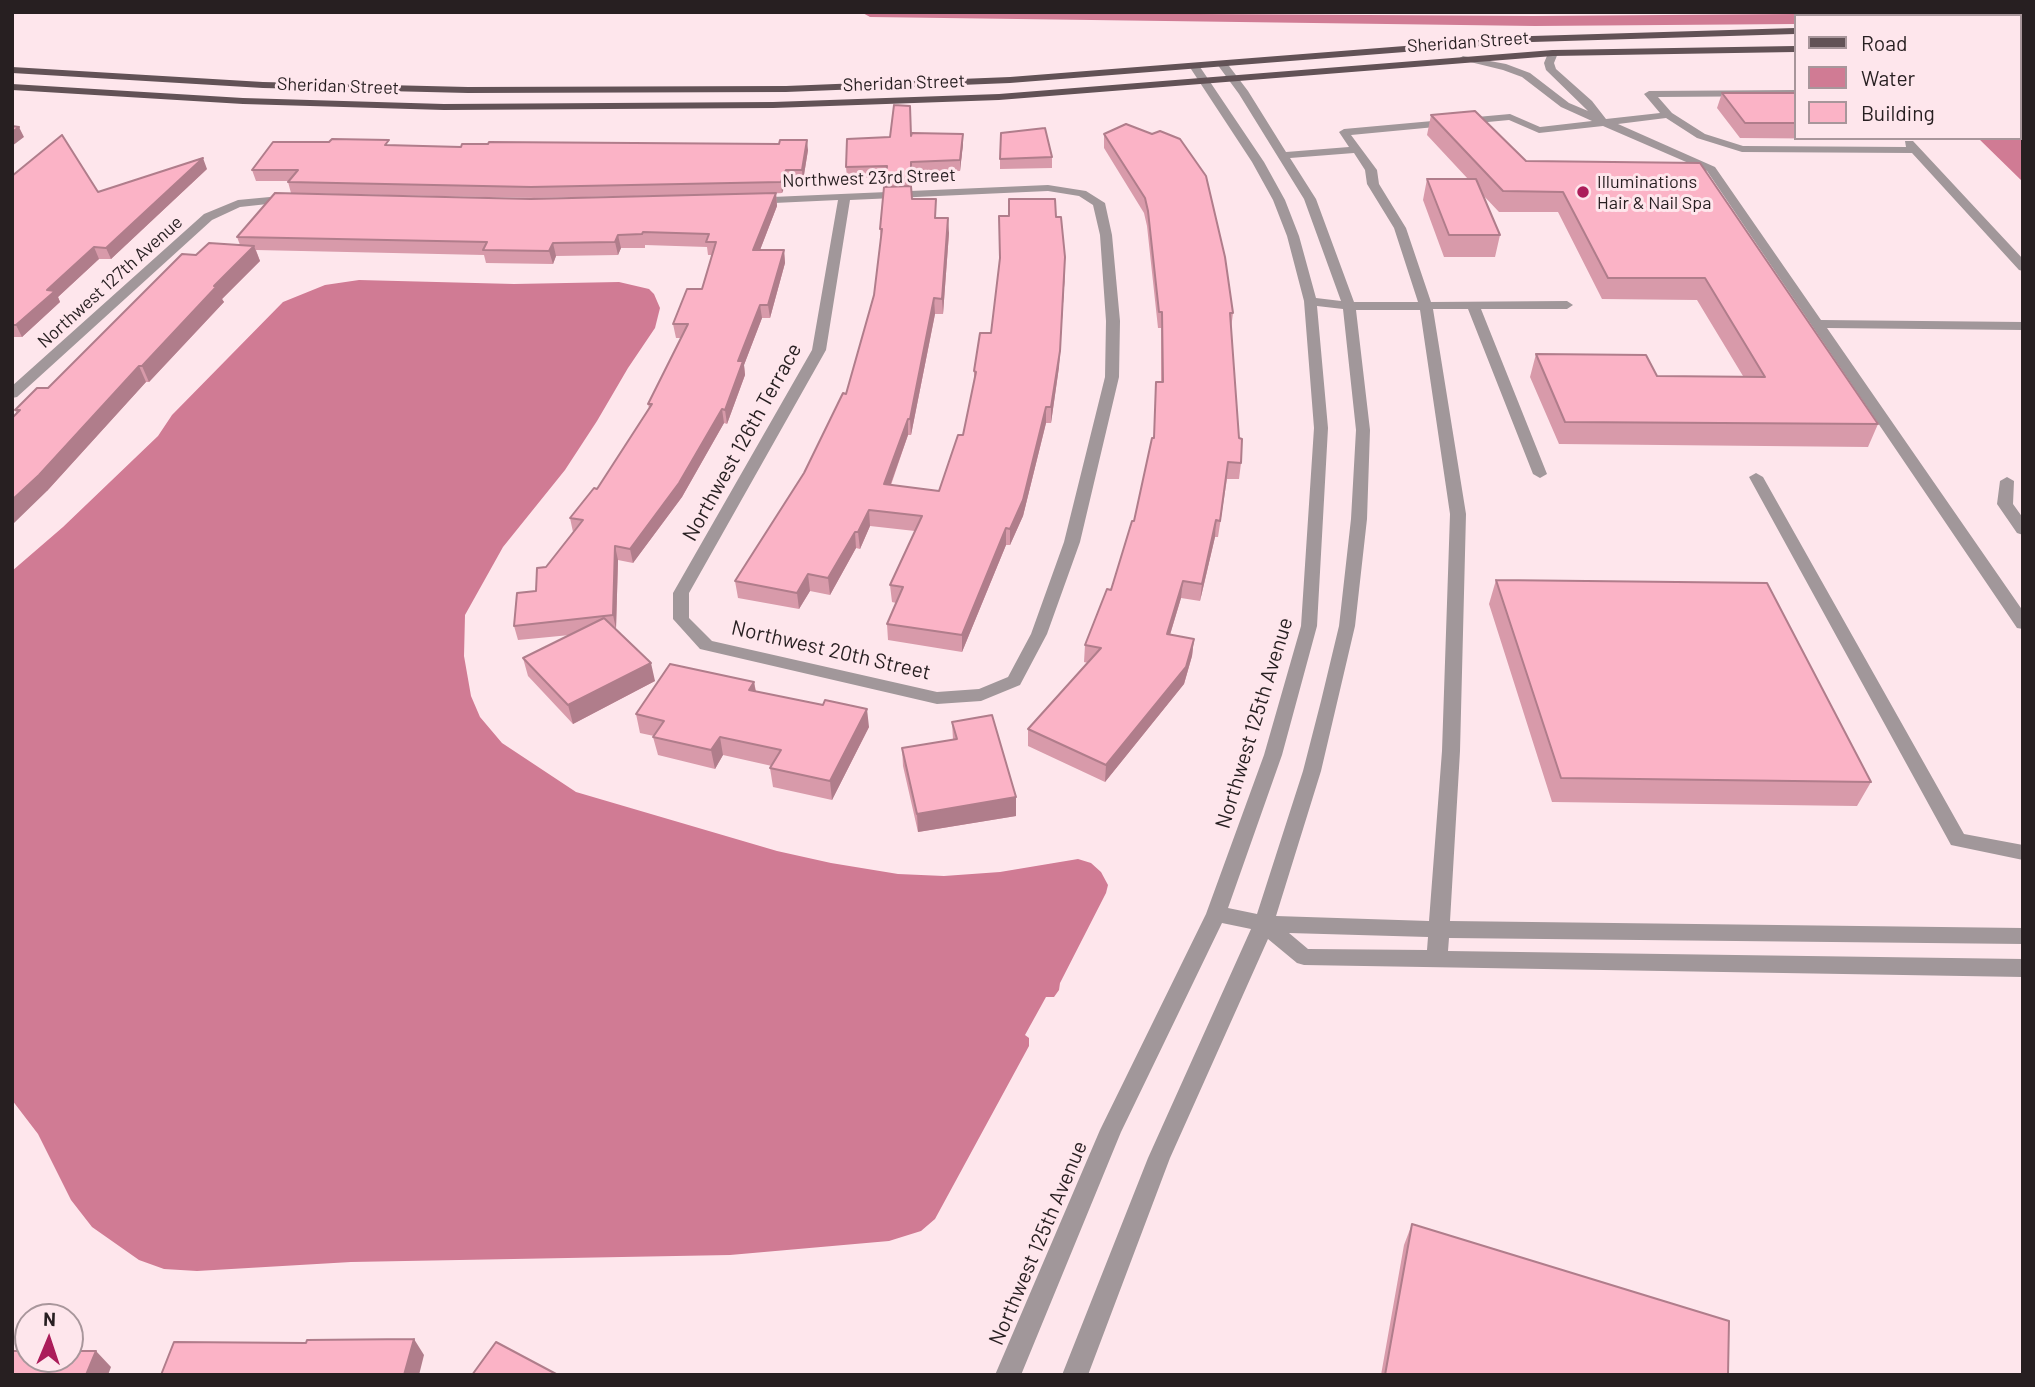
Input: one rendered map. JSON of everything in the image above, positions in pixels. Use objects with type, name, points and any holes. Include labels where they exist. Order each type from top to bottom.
[{"type":"main road","name":"Sheridan Street","points":[[12,88],[243,101],[443,107],[745,106],[999,97],[1199,74],[1222,64],[1532,39],[1794,32]]},
{"type":"main road","name":"Sheridan Street","points":[[12,70],[263,85],[468,90],[772,90],[1199,74],[1233,79],[1553,53],[1794,49]]},
{"type":"street","points":[[1553,53],[1549,64],[1551,70],[1588,103],[1600,122]]},
{"type":"street","points":[[1463,59],[1506,67],[1526,75],[1565,105],[1711,169],[2023,624]]},
{"type":"street","points":[[1075,1375],[1159,1158],[1264,923],[1312,771],[1347,626],[1359,519],[1363,430],[1349,306],[1310,198],[1222,64]]},
{"type":"street","name":"Northwest 125th Avenue","points":[[1008,1375],[1111,1130],[1216,914],[1273,755],[1309,626],[1321,428],[1310,300],[1293,236],[1279,200],[1258,162],[1199,74]]},
{"type":"street","points":[[1794,93],[1649,94],[1668,114],[1701,136],[1742,149],[1915,150]]},
{"type":"street","points":[[1437,959],[1451,751],[1458,514],[1426,306],[1400,228],[1373,184],[1371,170],[1345,132],[1510,117],[1539,130],[1668,114]]},
{"type":"street","points":[[1906,140],[2023,267]]},
{"type":"street","points":[[1284,155],[1356,150]]},
{"type":"street","name":"Northwest 23rd Street","points":[[736,201],[1048,188],[1082,193]]},
{"type":"street","name":"Northwest 20th Street","points":[[681,619],[706,645],[937,698],[981,695],[1014,681],[1040,634],[1072,542],[1112,377],[1113,321],[1106,235],[1099,203],[1082,193]]},
{"type":"street","name":"Northwest 126th Terrace","points":[[681,619],[681,593],[819,350],[844,198]]},
{"type":"street","name":"Northwest 127th Avenue","points":[[12,394],[208,217],[238,204],[298,199]]},
{"type":"street","points":[[1310,300],[1349,306],[1567,305]]},
{"type":"street","points":[[1473,305],[1540,474]]},
{"type":"street","points":[[1817,324],[2023,326]]},
{"type":"street","points":[[1756,477],[1958,840],[2023,853]]},
{"type":"street","points":[[2007,481],[2005,504],[2023,530]]},
{"type":"street","points":[[1216,914],[1264,923],[1528,932],[2023,936]]},
{"type":"street","points":[[1264,923],[1304,957],[2023,968]]},
{"type":"water","points":[[2021,106],[2023,107],[2023,182],[1980,140],[2021,140]]},
{"type":"water","points":[[359,280],[514,284],[619,282],[649,289],[660,308],[655,328],[597,421],[565,470],[503,547],[465,615],[464,656],[471,696],[480,717],[502,743],[576,792],[777,851],[831,863],[898,874],[944,876],[1000,872],[1078,859],[1091,863],[1101,872],[1108,885],[1106,893],[1060,983],[1059,990],[1054,997],[1046,997],[1025,1035],[1029,1038],[1029,1046],[935,1219],[921,1231],[889,1241],[730,1255],[351,1262],[197,1271],[164,1269],[139,1260],[92,1227],[71,1200],[38,1134],[12,1100],[12,571],[63,527],[158,436],[172,415],[283,302],[325,285]]},
{"type":"building","points":[[1722,93],[1794,93],[1794,123],[1745,123]]},
{"type":"building","points":[[894,105],[910,106],[911,136],[912,133],[963,134],[960,160],[911,162],[911,178],[886,179],[887,166],[846,167],[847,139],[890,137]]},
{"type":"building","points":[[1475,111],[1526,161],[1700,163],[1878,424],[1565,422],[1536,354],[1646,355],[1657,376],[1765,377],[1705,278],[1608,278],[1563,192],[1503,191],[1431,115]]},
{"type":"building","points":[[1126,124],[1152,134],[1160,131],[1180,139],[1206,176],[1225,257],[1233,313],[1230,313],[1239,438],[1242,439],[1241,463],[1228,462],[1220,521],[1216,520],[1202,584],[1183,581],[1167,634],[1194,639],[1186,667],[1106,765],[1028,729],[1101,648],[1085,645],[1107,589],[1111,590],[1134,521],[1154,438],[1156,382],[1163,382],[1162,312],[1159,312],[1148,211],[1145,198],[1104,134]]},
{"type":"building","points":[[1045,128],[1052,157],[1000,159],[1001,133]]},
{"type":"building","points":[[62,135],[98,192],[203,158],[106,248],[94,247],[47,290],[55,291],[16,325],[12,325],[12,176]]},
{"type":"building","points":[[332,139],[389,140],[385,145],[461,147],[462,144],[489,142],[779,144],[780,140],[807,140],[802,170],[786,170],[781,182],[531,187],[288,182],[298,170],[252,170],[273,142],[329,142]]},
{"type":"building","points":[[1427,179],[1476,179],[1500,235],[1449,235]]},
{"type":"building","points":[[911,186],[912,199],[936,199],[935,218],[948,218],[942,299],[934,298],[910,419],[884,484],[939,491],[958,435],[963,435],[976,372],[980,333],[991,333],[1000,258],[999,216],[1009,216],[1009,199],[1055,199],[1056,217],[1061,217],[1065,257],[1060,351],[1051,407],[1046,407],[1023,500],[1010,529],[1006,528],[962,635],[887,624],[903,587],[890,585],[922,516],[869,510],[828,578],[808,574],[797,593],[735,581],[804,473],[843,393],[846,394],[874,295],[884,187]]},
{"type":"building","points":[[275,193],[531,199],[776,193],[753,250],[784,250],[768,305],[760,305],[738,361],[743,361],[725,410],[722,409],[679,483],[630,549],[615,546],[613,615],[514,626],[517,593],[536,591],[537,568],[546,567],[583,520],[570,518],[594,488],[597,489],[652,404],[648,404],[688,324],[673,324],[687,289],[702,289],[716,242],[706,242],[709,234],[643,232],[618,235],[615,242],[553,243],[549,251],[483,250],[487,242],[237,237]]},
{"type":"building","points":[[209,243],[254,246],[39,475],[12,500],[12,418],[20,410],[15,410],[37,388],[48,388],[182,254],[196,255]]},
{"type":"building","points":[[1496,580],[1767,583],[1871,782],[1561,778]]},
{"type":"building","points":[[604,618],[651,663],[568,705],[523,658]]},
{"type":"building","points":[[670,664],[754,682],[749,690],[823,705],[825,700],[867,709],[830,781],[770,768],[781,750],[720,737],[711,750],[653,737],[664,721],[636,714]]},
{"type":"building","points":[[992,715],[1016,797],[917,814],[902,748],[957,739],[952,722]]},
{"type":"building","points":[[1412,1224],[1729,1321],[1728,1375],[1385,1375]]},
{"type":"building","points":[[414,1339],[404,1375],[161,1375],[174,1342],[306,1343],[307,1340]]},
{"type":"building","points":[[496,1342],[558,1375],[472,1375]]},
{"type":"building","points":[[12,1351],[14,1373],[84,1373],[84,1351],[96,1351],[86,1375],[12,1375]]},
{"type":"waterway","points":[[870,12],[1535,21],[1794,19]]},
{"type":"place","name":"Illuminations Hair & Nail Spa","points":[[1583,192]]}]
